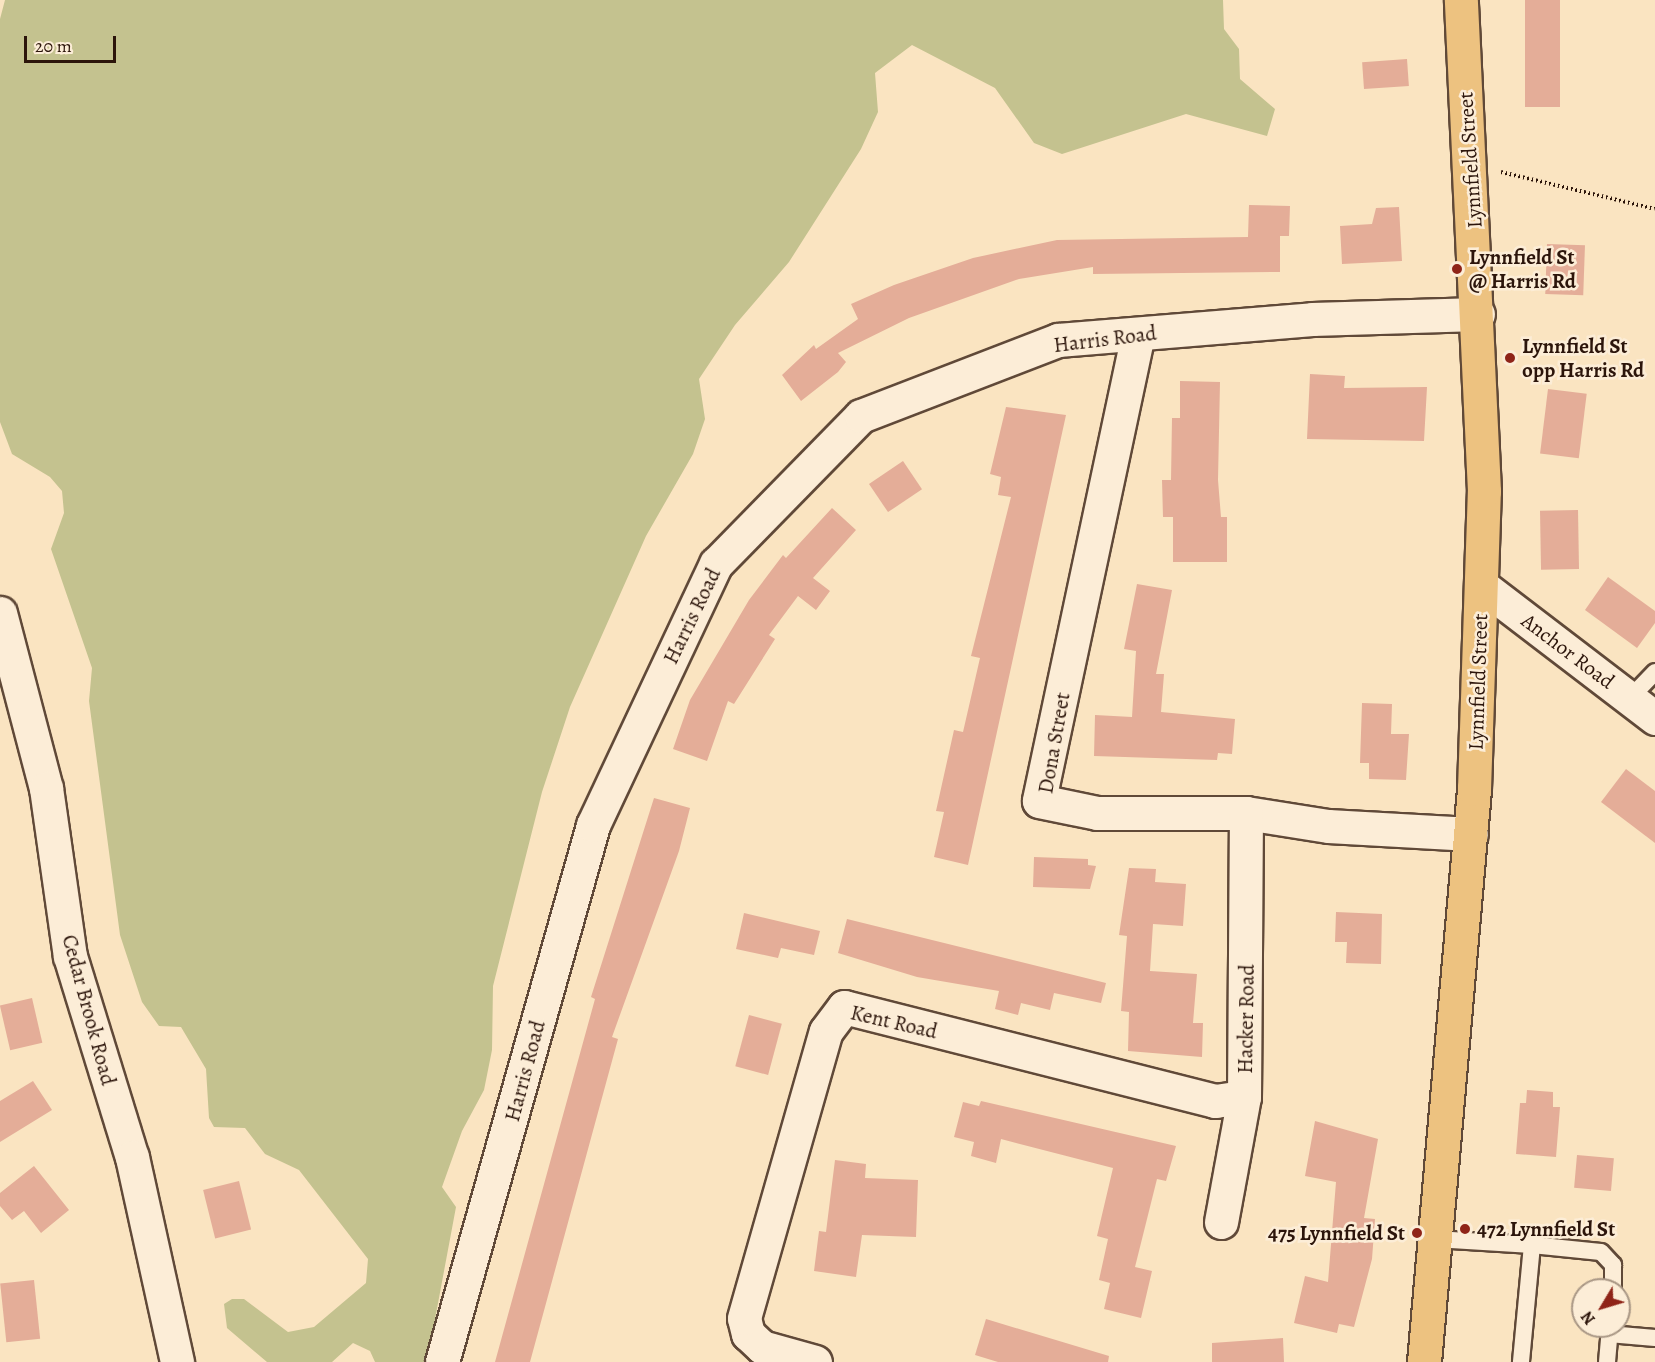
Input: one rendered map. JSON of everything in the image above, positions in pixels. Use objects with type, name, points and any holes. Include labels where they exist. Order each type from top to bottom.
[{"type":"main road","name":"Lynnfield Street","points":[[1424,1362],[1471,834],[1481,585],[1478,314],[1461,0]]},
{"type":"street","name":"Harris Road","points":[[442,1362],[593,825],[716,564],[861,416],[1058,340],[1312,319],[1478,314]]},
{"type":"street","name":"Dona Street","points":[[1138,334],[1039,801],[1097,813],[1246,813],[1328,826],[1471,834]]},
{"type":"street","name":"Anchor Road","points":[[1481,585],[1643,708]]},
{"type":"street","name":"Cedar Brook Road","points":[[1,619],[46,788],[70,956],[132,1157],[177,1362]]},
{"type":"street","name":"Hacker Road","points":[[1221,1222],[1244,1097],[1246,813]]},
{"type":"street","name":"Kent Road","points":[[815,1362],[762,1347],[748,1334],[744,1318],[826,1031],[844,1007],[1215,1101],[1244,1097]]},
{"type":"lane","points":[[1643,708],[1655,672]]},
{"type":"lane","points":[[1435,1239],[1601,1252],[1613,1265],[1613,1278]]},
{"type":"lane","points":[[1521,1362],[1532,1245]]},
{"type":"lane","points":[[1631,1334],[1655,1338]]},
{"type":"lane","points":[[1607,1362],[1608,1338]]},
{"type":"path","points":[[1469,166],[1655,209]]},
{"type":"shaded area","points":[[5,0],[1223,0],[1224,29],[1239,49],[1240,79],[1275,109],[1267,136],[1186,114],[1062,154],[1034,143],[995,88],[912,45],[875,73],[878,112],[861,149],[789,262],[735,325],[699,379],[705,419],[693,454],[646,536],[570,707],[542,792],[493,986],[492,1050],[484,1090],[462,1131],[442,1187],[456,1207],[427,1362],[375,1362],[370,1351],[353,1343],[332,1362],[267,1362],[227,1328],[224,1304],[232,1299],[244,1299],[288,1332],[314,1327],[366,1283],[368,1259],[299,1170],[265,1154],[245,1128],[214,1127],[209,1118],[206,1069],[181,1027],[159,1026],[142,1002],[120,935],[89,701],[92,668],[51,549],[64,513],[62,491],[50,477],[12,454],[0,422],[0,19]]},
{"type":"building","points":[[1525,0],[1560,0],[1560,107],[1525,107]]},
{"type":"building","points":[[1407,59],[1409,86],[1364,89],[1362,62]]},
{"type":"building","points":[[1249,205],[1290,206],[1289,236],[1280,236],[1280,272],[1093,274],[1093,267],[1019,279],[909,318],[838,353],[846,362],[838,372],[801,401],[782,375],[814,345],[816,349],[858,319],[851,304],[894,285],[973,258],[1057,240],[1248,237]]},
{"type":"building","points":[[1399,207],[1402,261],[1342,264],[1340,226],[1372,224],[1376,208]]},
{"type":"building","points":[[1547,244],[1585,245],[1583,295],[1545,294]]},
{"type":"building","points":[[1310,374],[1345,376],[1344,388],[1427,387],[1424,441],[1307,439]]},
{"type":"building","points":[[1180,381],[1220,382],[1218,480],[1221,517],[1227,517],[1227,562],[1173,562],[1173,517],[1163,517],[1162,480],[1171,480],[1172,418],[1180,418]]},
{"type":"building","points":[[1548,389],[1587,394],[1579,458],[1540,454]]},
{"type":"building","points":[[1006,407],[1066,415],[968,865],[934,857],[944,812],[936,811],[954,730],[963,732],[980,658],[971,656],[1011,497],[998,495],[1001,477],[990,474]]},
{"type":"building","points":[[903,461],[922,489],[888,512],[869,484]]},
{"type":"building","points":[[832,508],[856,530],[813,578],[830,591],[816,610],[798,596],[769,635],[775,639],[734,704],[728,701],[707,761],[673,749],[690,700],[749,600],[783,555],[786,558]]},
{"type":"building","points":[[1578,510],[1579,569],[1541,570],[1540,511]]},
{"type":"building","points":[[1608,577],[1655,611],[1655,623],[1637,648],[1585,610]]},
{"type":"building","points":[[1137,584],[1172,590],[1156,674],[1164,674],[1161,712],[1235,719],[1232,754],[1218,753],[1217,760],[1094,756],[1095,715],[1132,717],[1136,651],[1124,649]]},
{"type":"building","points":[[1362,703],[1392,704],[1391,734],[1409,734],[1406,780],[1369,779],[1369,763],[1360,763]]},
{"type":"building","points":[[1626,769],[1655,791],[1655,843],[1601,802]]},
{"type":"building","points":[[654,798],[690,808],[679,851],[612,1037],[618,1039],[530,1362],[495,1362],[595,999],[591,997]]},
{"type":"building","points":[[1034,857],[1088,859],[1088,865],[1096,866],[1090,889],[1033,887]]},
{"type":"building","points":[[1129,868],[1156,869],[1155,882],[1186,884],[1183,926],[1153,924],[1150,971],[1197,974],[1193,1023],[1203,1023],[1202,1057],[1128,1051],[1129,1012],[1121,1011],[1127,936],[1119,935]]},
{"type":"building","points":[[1336,912],[1382,914],[1381,964],[1346,963],[1347,942],[1335,942]]},
{"type":"building","points":[[744,913],[820,931],[814,955],[781,948],[778,958],[736,949]]},
{"type":"building","points":[[847,919],[1106,983],[1101,1003],[1054,993],[1050,1010],[1021,1003],[1018,1015],[995,1009],[999,991],[917,977],[838,953]]},
{"type":"building","points":[[32,998],[42,1043],[10,1050],[0,1005]]},
{"type":"building","points":[[749,1015],[782,1024],[768,1075],[735,1066]]},
{"type":"building","points":[[33,1081],[52,1110],[0,1142],[0,1101]]},
{"type":"building","points":[[1527,1090],[1553,1092],[1553,1107],[1560,1107],[1556,1157],[1516,1154],[1520,1103],[1526,1103]]},
{"type":"building","points":[[981,1101],[1176,1146],[1166,1181],[1157,1179],[1135,1267],[1152,1271],[1141,1318],[1104,1309],[1110,1283],[1099,1280],[1108,1239],[1097,1236],[1113,1168],[1001,1139],[996,1163],[971,1156],[974,1142],[954,1137],[963,1102],[979,1106]]},
{"type":"building","points":[[1315,1121],[1378,1139],[1364,1218],[1375,1219],[1372,1259],[1354,1327],[1339,1324],[1337,1333],[1294,1323],[1305,1276],[1328,1282],[1336,1182],[1305,1176]]},
{"type":"building","points":[[1577,1155],[1614,1158],[1611,1191],[1574,1188]]},
{"type":"building","points":[[835,1160],[866,1164],[865,1178],[918,1180],[916,1237],[862,1235],[856,1277],[814,1271],[819,1231],[826,1232]]},
{"type":"building","points":[[34,1166],[69,1210],[41,1233],[24,1211],[12,1220],[0,1206],[0,1193]]},
{"type":"building","points":[[239,1181],[251,1230],[215,1238],[203,1190]]},
{"type":"building","points":[[34,1280],[40,1339],[6,1342],[0,1284]]},
{"type":"building","points":[[986,1319],[1109,1356],[1108,1362],[998,1362],[975,1355]]},
{"type":"building","points":[[1283,1338],[1284,1362],[1212,1362],[1212,1343]]},
{"type":"place","name":"Lynnfield St @ Harris Rd","points":[[1457,269]]},
{"type":"place","name":"Lynnfield St opp Harris Rd","points":[[1510,358]]},
{"type":"place","name":"472 Lynnfield St","points":[[1465,1229]]},
{"type":"place","name":"475 Lynnfield St","points":[[1417,1233]]}]
